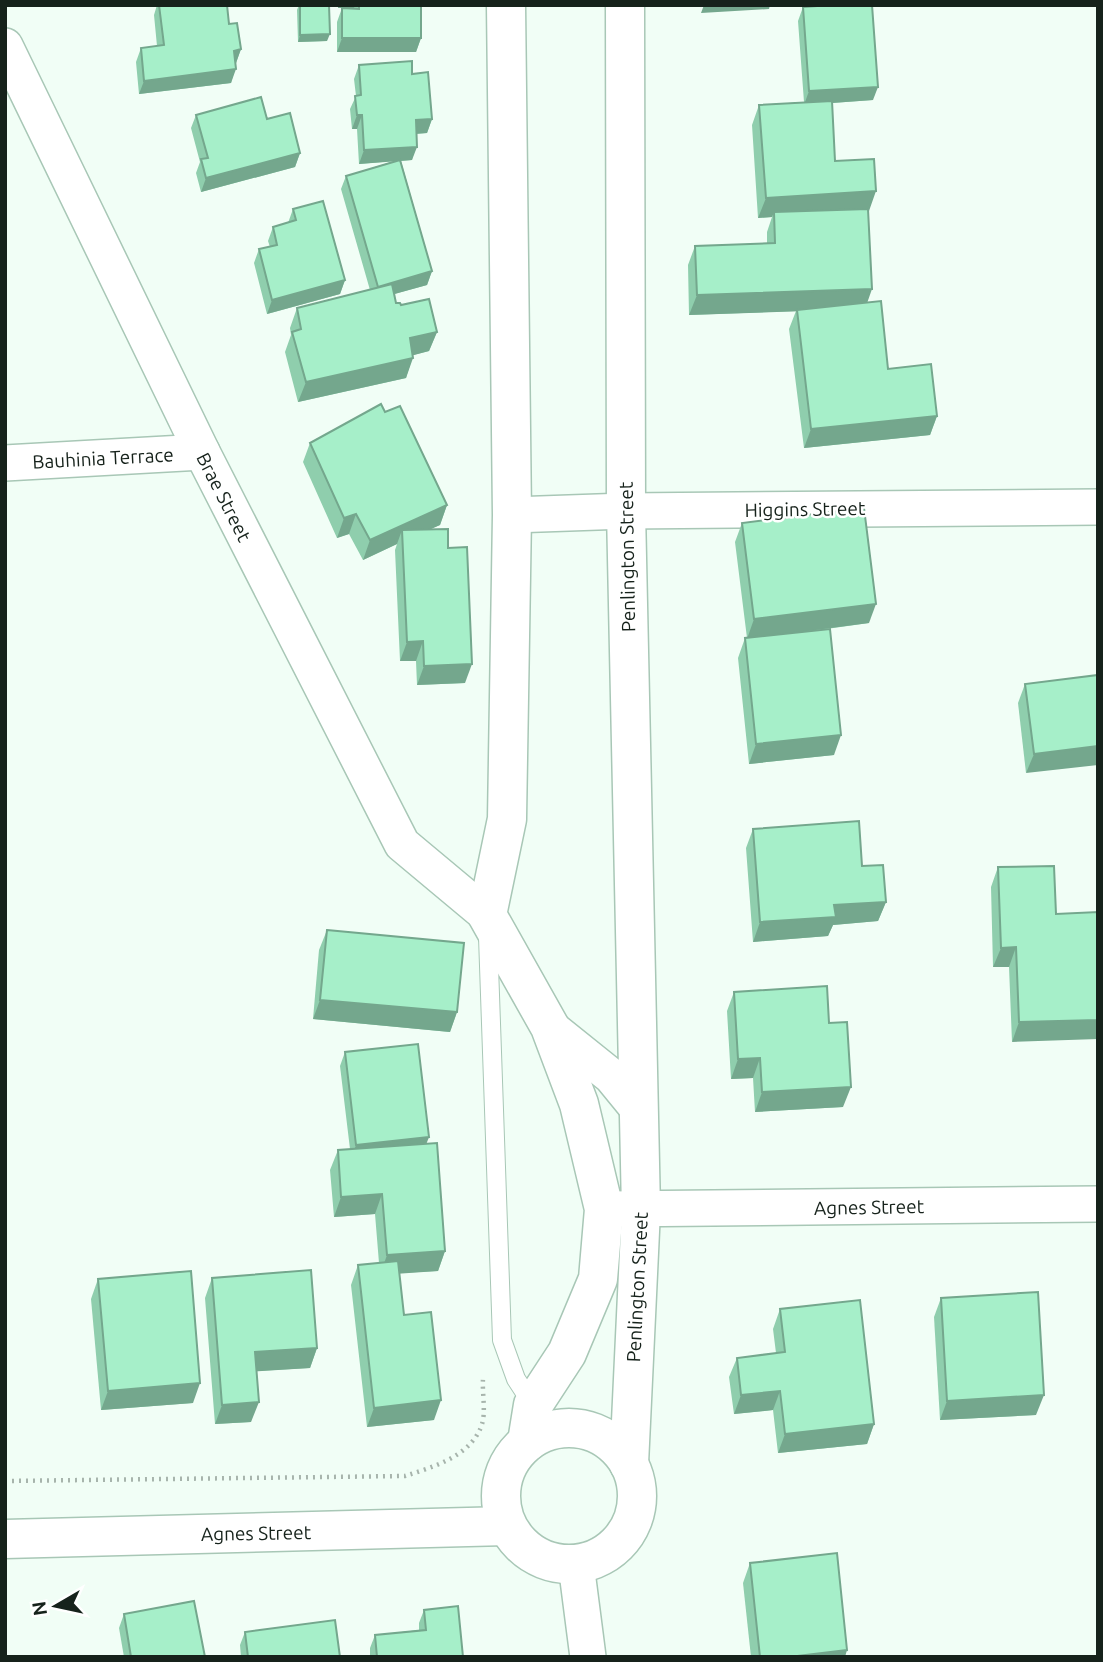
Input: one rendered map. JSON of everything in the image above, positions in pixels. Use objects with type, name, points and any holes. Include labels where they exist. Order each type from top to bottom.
[{"type":"street","points":[[487,915],[508,819],[512,515],[506,5]]},
{"type":"street","name":"Penlington Street","points":[[625,5],[626,511],[641,1210],[629,1464]]},
{"type":"street","name":"Brae Street","points":[[5,46],[202,453],[402,844],[487,915]]},
{"type":"street","name":"Bauhinia Terrace","points":[[5,463],[202,453]]},
{"type":"street","name":"Higgins Street","points":[[512,515],[626,511],[1098,507]]},
{"type":"street","name":"Penlington Street","points":[[487,915],[550,1027],[579,1104],[604,1209],[598,1279],[567,1353],[530,1424]]},
{"type":"street","name":"Penlington Street","points":[[550,1027],[611,1076],[638,1109]]},
{"type":"street","name":"Agnes Street","points":[[604,1209],[1098,1204]]},
{"type":"street","points":[[530,1424],[548,1430],[571,1427],[595,1432],[615,1445],[629,1464],[636,1485],[636,1507],[629,1528],[616,1545],[598,1558],[576,1564],[560,1564],[528,1552],[507,1526],[502,1508],[503,1480],[530,1424]]},
{"type":"street","name":"Agnes Street","points":[[5,1539],[507,1526]]},
{"type":"street","points":[[576,1564],[588,1657]]},
{"type":"lane","points":[[487,915],[502,1340],[530,1424]]},
{"type":"path","points":[[5,1481],[405,1476],[445,1463],[470,1443],[482,1424],[483,1371]]},
{"type":"building","points":[[159,5],[227,5],[229,24],[237,23],[241,49],[234,51],[236,69],[144,81],[141,48],[164,45]]},
{"type":"building","points":[[300,5],[329,5],[330,34],[300,35]]},
{"type":"building","points":[[359,5],[421,5],[421,38],[342,38],[342,8],[359,9]]},
{"type":"building","points":[[872,5],[878,87],[809,91],[803,7]]},
{"type":"building","points":[[412,61],[412,74],[428,72],[432,119],[416,120],[417,147],[364,150],[362,115],[357,115],[355,96],[361,95],[359,65]]},
{"type":"building","points":[[261,97],[267,119],[290,113],[300,153],[206,178],[201,159],[208,158],[196,115]]},
{"type":"building","points":[[832,101],[835,161],[874,159],[876,191],[766,198],[759,105]]},
{"type":"building","points":[[400,160],[432,271],[378,287],[346,176]]},
{"type":"building","points":[[323,201],[345,280],[272,300],[259,249],[277,245],[273,227],[296,220],[293,209]]},
{"type":"building","points":[[868,209],[872,289],[697,295],[695,246],[775,243],[774,212]]},
{"type":"building","points":[[392,284],[396,303],[401,305],[429,299],[437,332],[410,338],[413,358],[306,382],[292,332],[301,329],[297,308]]},
{"type":"building","points":[[881,301],[888,369],[931,364],[937,416],[811,429],[797,310]]},
{"type":"building","points":[[381,404],[385,412],[400,406],[447,505],[370,540],[356,514],[344,518],[310,443]]},
{"type":"building","points":[[864,508],[876,604],[754,619],[742,523]]},
{"type":"building","points":[[448,529],[448,548],[467,547],[472,664],[424,666],[423,641],[407,642],[402,530]]},
{"type":"building","points":[[830,629],[841,735],[756,744],[745,638]]},
{"type":"building","points":[[1098,675],[1098,746],[1034,754],[1025,684]]},
{"type":"building","points":[[859,821],[862,866],[883,865],[886,902],[834,905],[836,917],[760,922],[753,829]]},
{"type":"building","points":[[1054,866],[1056,914],[1098,912],[1098,1020],[1019,1022],[1016,947],[1001,948],[998,867]]},
{"type":"building","points":[[327,930],[464,943],[457,1012],[320,1000]]},
{"type":"building","points":[[827,986],[829,1023],[847,1022],[851,1087],[762,1092],[760,1058],[738,1059],[734,992]]},
{"type":"building","points":[[418,1044],[429,1137],[356,1145],[345,1052]]},
{"type":"building","points":[[437,1143],[445,1251],[387,1255],[382,1194],[341,1197],[338,1150]]},
{"type":"building","points":[[398,1261],[404,1315],[431,1312],[441,1400],[374,1408],[358,1265]]},
{"type":"building","points":[[311,1270],[317,1348],[255,1352],[259,1402],[222,1405],[212,1278]]},
{"type":"building","points":[[191,1271],[200,1383],[108,1391],[98,1279]]},
{"type":"building","points":[[1038,1292],[1044,1395],[947,1401],[941,1298]]},
{"type":"building","points":[[860,1300],[874,1424],[785,1434],[780,1391],[741,1395],[737,1358],[785,1352],[780,1309]]},
{"type":"building","points":[[837,1553],[847,1650],[789,1657],[760,1657],[750,1563]]},
{"type":"building","points":[[194,1601],[205,1657],[131,1657],[124,1614]]},
{"type":"building","points":[[458,1606],[463,1657],[377,1657],[375,1635],[426,1630],[424,1610]]},
{"type":"building","points":[[335,1620],[340,1657],[248,1657],[245,1632]]}]
